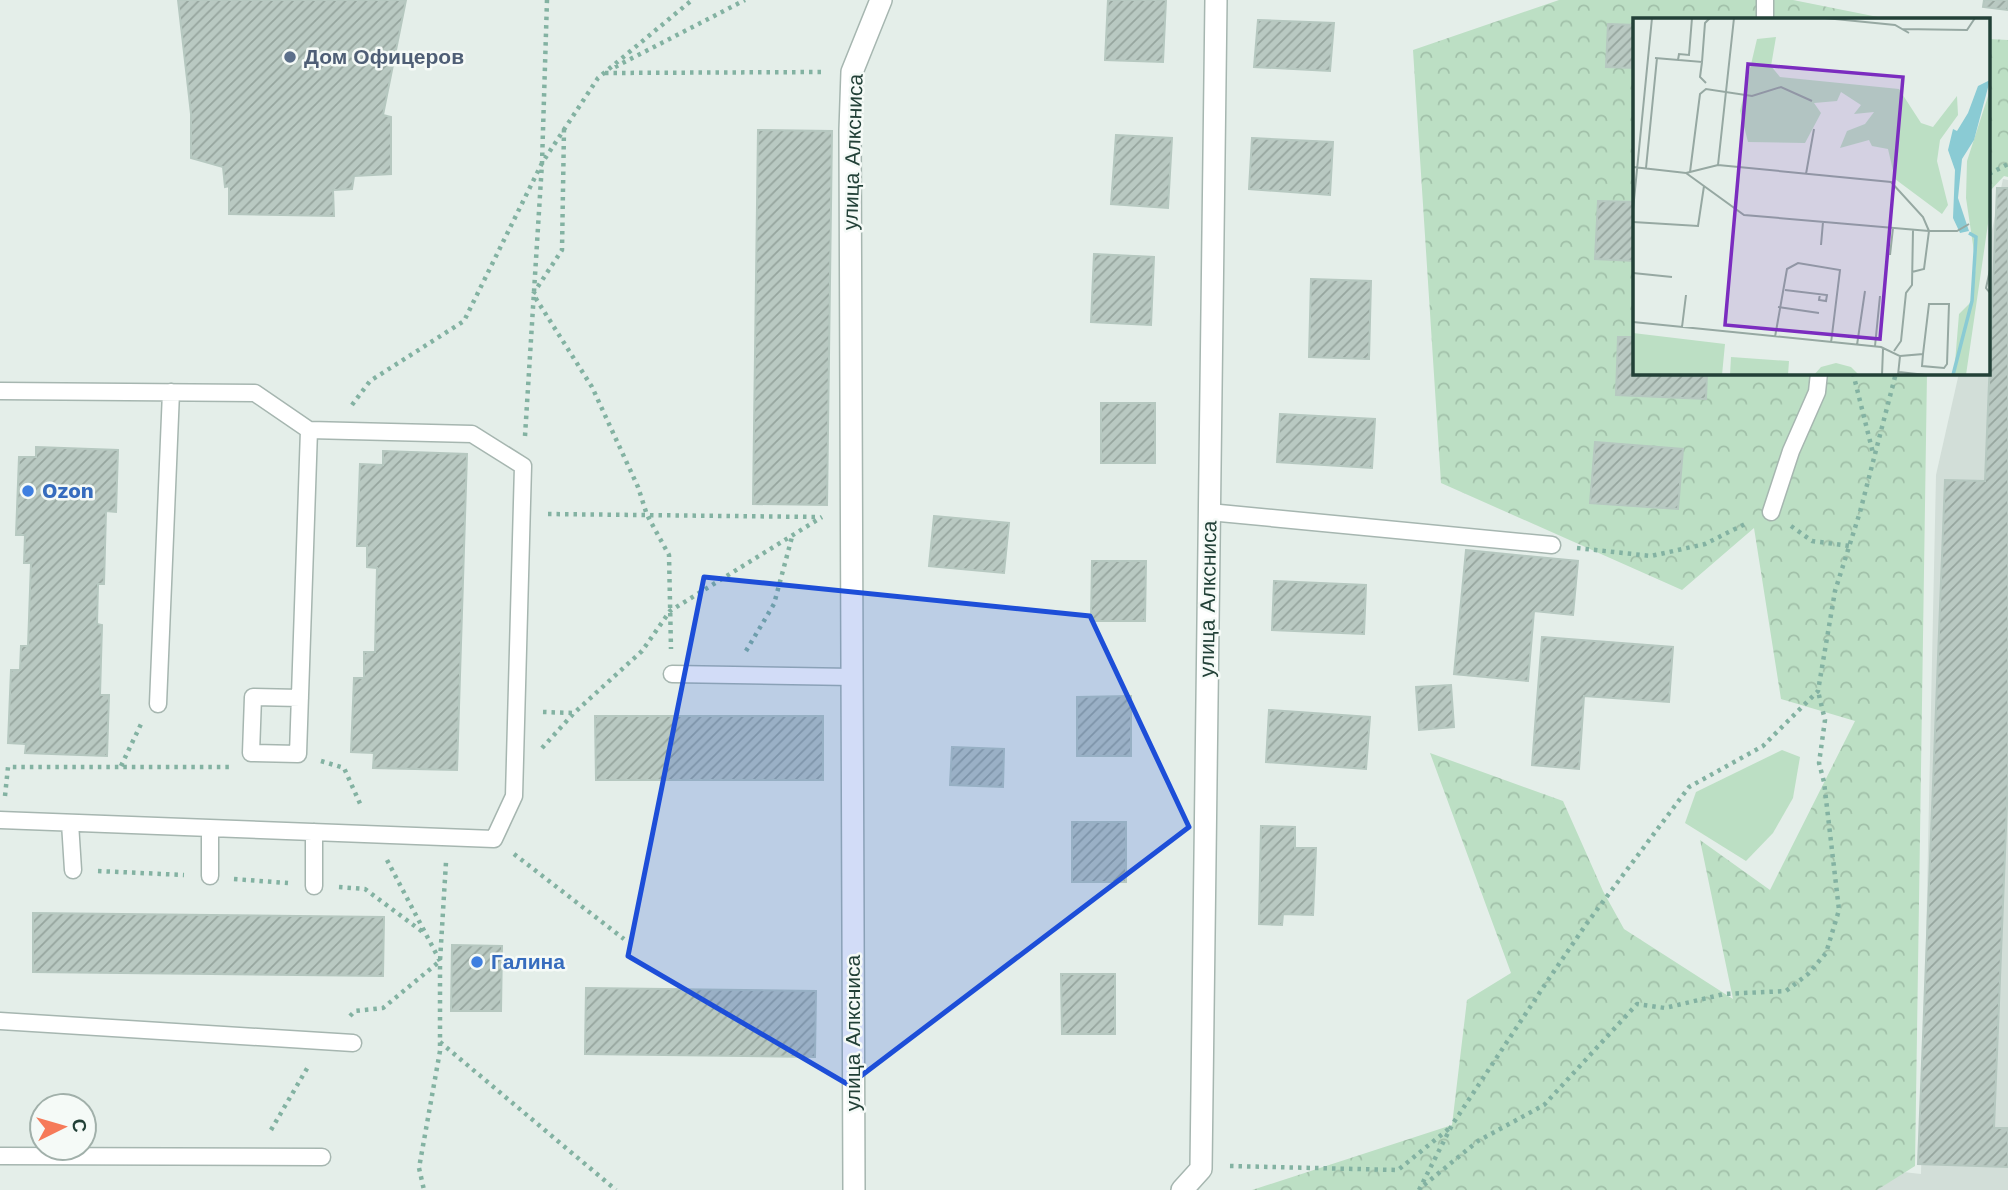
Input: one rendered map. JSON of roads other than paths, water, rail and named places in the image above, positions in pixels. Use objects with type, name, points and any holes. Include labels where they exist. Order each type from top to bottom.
[{"type":"street","name":"улица Алксниса","points":[[854,1190],[850,130],[852,72],[881,0]]},
{"type":"street","name":"улица Алксниса","points":[[1184,1187],[1200,1169],[1216,0]]},
{"type":"lane","points":[[1765,0],[1765,18]]},
{"type":"lane","points":[[1771,512],[1791,451],[1817,392],[1819,374]]},
{"type":"lane","points":[[0,391],[256,393],[309,430],[472,434],[523,466],[514,796],[494,839],[1,820]]},
{"type":"lane","points":[[158,704],[171,392]]},
{"type":"lane","points":[[300,698],[253,697],[251,753],[298,754],[300,698],[309,430]]},
{"type":"lane","points":[[1209,512],[1552,545]]},
{"type":"lane","points":[[672,674],[852,677]]},
{"type":"lane","points":[[71,822],[73,870]]},
{"type":"lane","points":[[210,828],[210,876]]},
{"type":"lane","points":[[314,832],[314,886]]},
{"type":"lane","points":[[0,1021],[353,1043]]},
{"type":"lane","points":[[0,1156],[322,1157]]},
{"type":"place","name":"Дом Офицеров","points":[[290,57]]},
{"type":"place","name":"Ozon","points":[[28,491]]},
{"type":"place","name":"Галина","points":[[477,962]]}]
